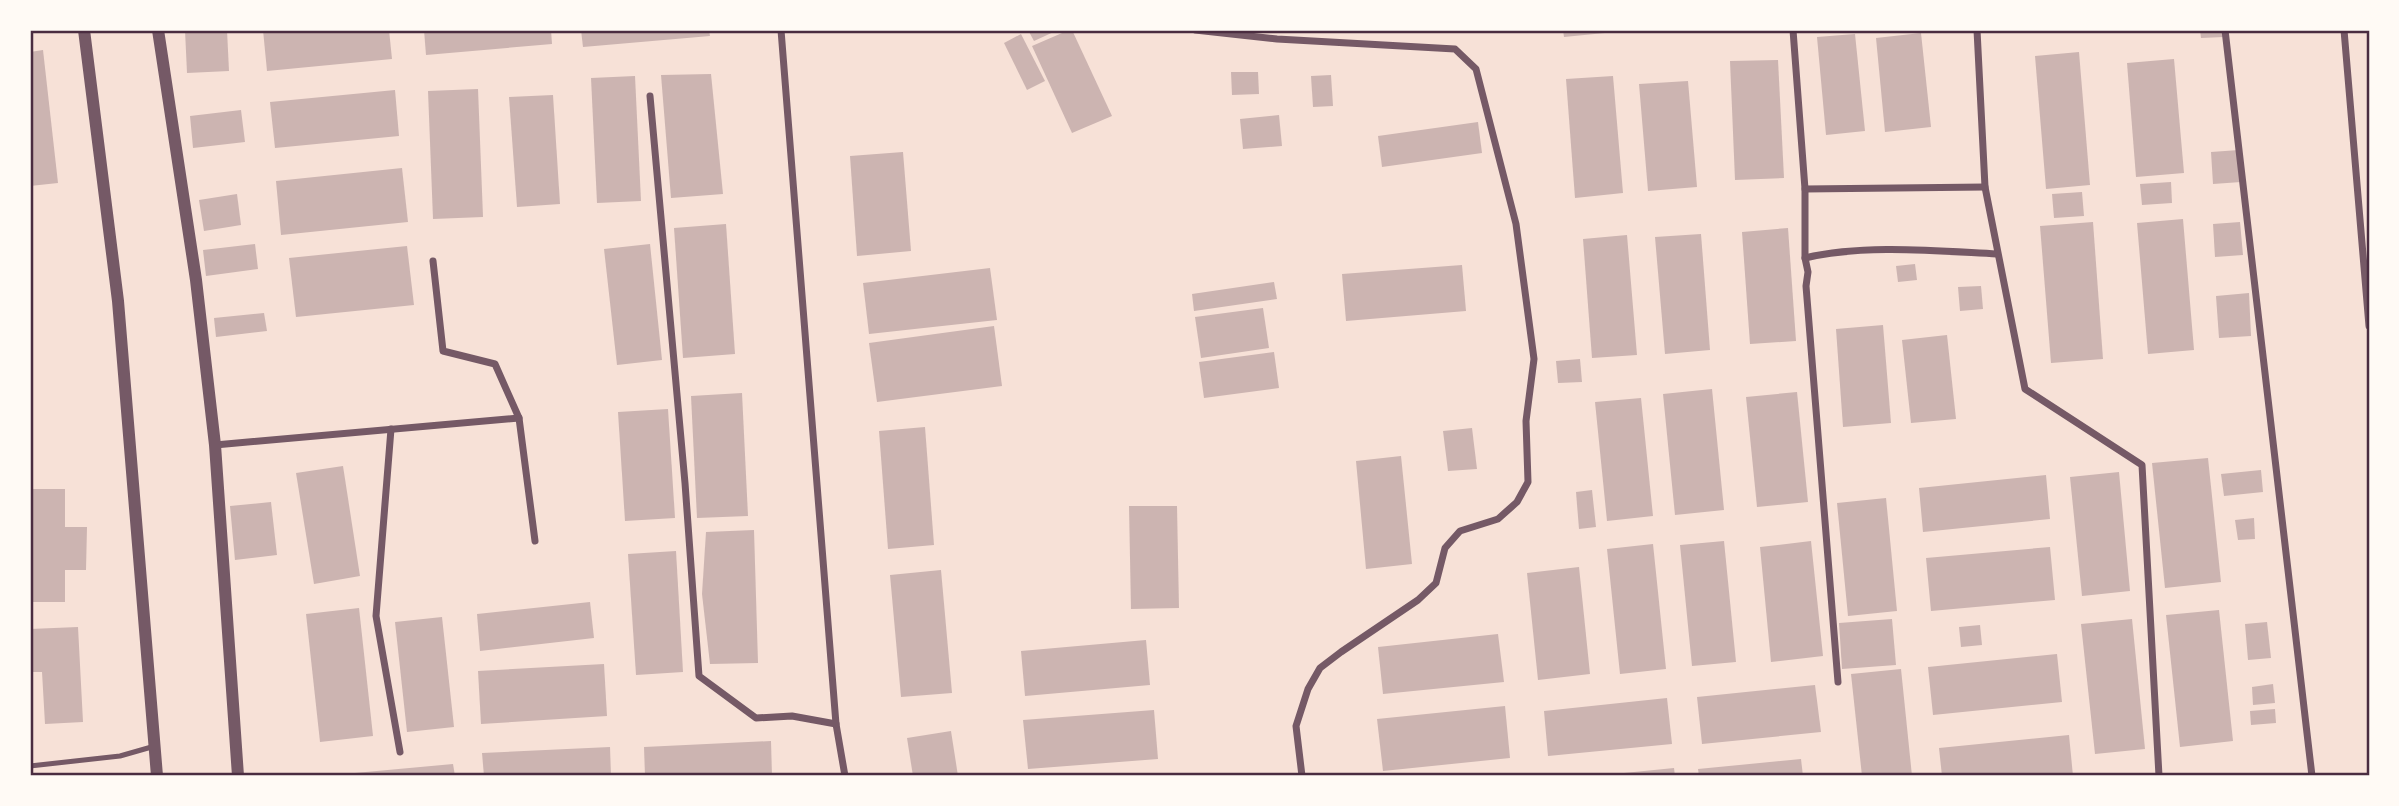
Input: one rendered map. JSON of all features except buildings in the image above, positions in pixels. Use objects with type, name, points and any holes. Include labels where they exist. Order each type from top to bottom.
[{"type":"street","points":[[84,30],[118,301],[157,776]]},
{"type":"street","points":[[158,30],[196,280],[215,445],[238,776]]},
{"type":"street","points":[[781,30],[836,724],[845,776]]},
{"type":"street","points":[[1195,30],[1455,49],[1476,69],[1516,224],[1534,359],[1526,421],[1528,482],[1517,502],[1498,519],[1460,531],[1445,548],[1436,583],[1418,600],[1320,668],[1308,689],[1296,726],[1302,776]]},
{"type":"street","points":[[1793,30],[1805,189],[1805,258],[1808,272],[1806,286],[1838,682]]},
{"type":"street","points":[[1977,30],[1985,187],[2025,389],[2143,465],[2159,776]]},
{"type":"street","points":[[2225,30],[2312,776]]},
{"type":"street","points":[[2344,30],[2369,326]]},
{"type":"street","points":[[650,96],[685,483],[699,676],[757,718],[792,716],[836,724]]},
{"type":"street","points":[[1805,189],[1985,187]]},
{"type":"street","points":[[1805,258],[1828,253],[1866,252],[1997,254]]},
{"type":"street","points":[[433,261],[443,351],[495,364],[519,418],[535,541]]},
{"type":"street","points":[[215,445],[519,418]]},
{"type":"street","points":[[391,429],[376,616],[400,752]]},
{"type":"lane","points":[[30,766],[120,756],[155,746]]}]
